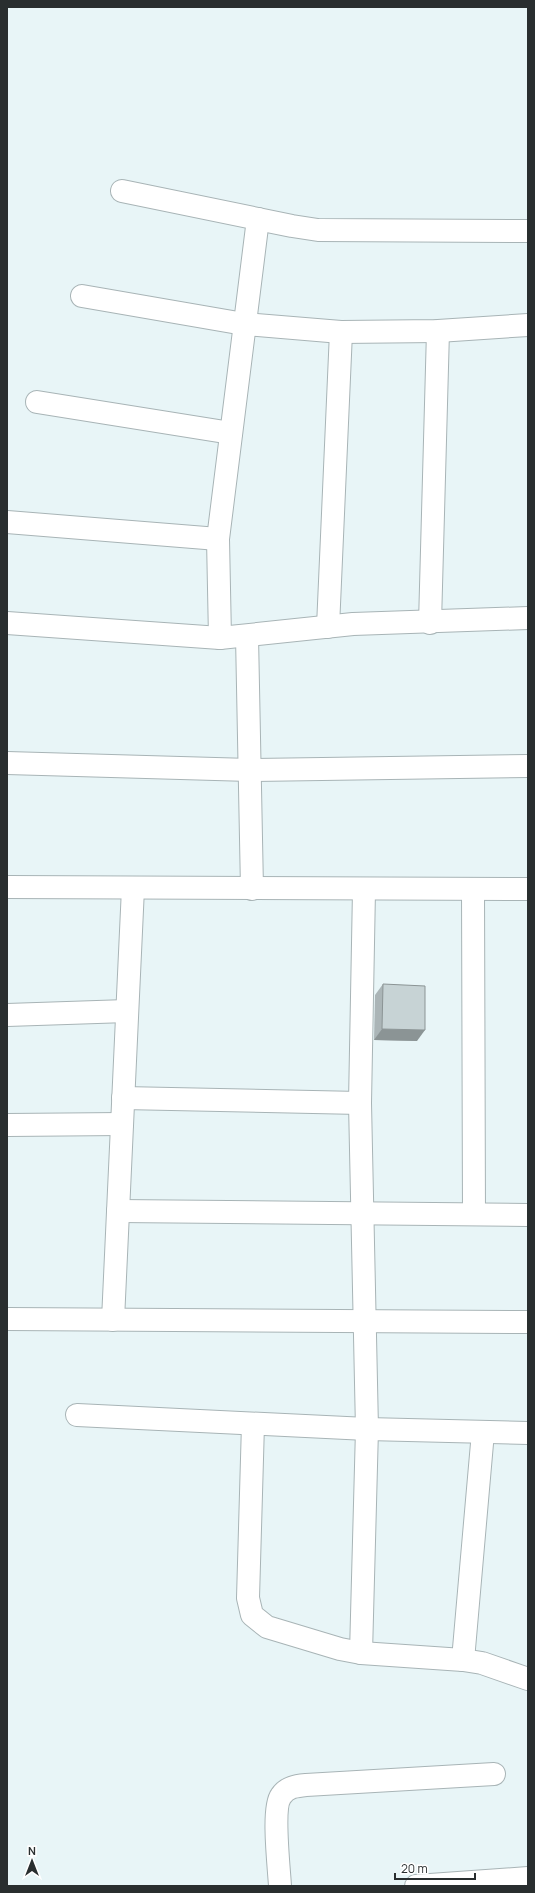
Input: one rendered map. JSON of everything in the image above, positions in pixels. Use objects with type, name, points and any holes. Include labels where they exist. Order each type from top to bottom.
[{"type":"street","points":[[122,191],[318,230],[528,231]]},
{"type":"street","points":[[220,638],[218,539],[258,219]]},
{"type":"street","points":[[82,296],[244,324],[342,332],[438,331],[528,325]]},
{"type":"street","points":[[430,623],[438,331]]},
{"type":"street","points":[[328,627],[342,332]]},
{"type":"street","points":[[37,402],[231,433]]},
{"type":"street","points":[[7,522],[218,539]]},
{"type":"street","points":[[7,623],[220,638],[328,627],[528,618]]},
{"type":"street","points":[[247,636],[252,889]]},
{"type":"street","points":[[7,763],[250,770],[528,766]]},
{"type":"street","points":[[7,887],[364,890],[528,889]]},
{"type":"street","points":[[113,1320],[133,888]]},
{"type":"street","points":[[473,889],[474,1214]]},
{"type":"street","points":[[361,1652],[367,1429],[360,1103],[364,890]]},
{"type":"street","points":[[7,1015],[127,1011]]},
{"type":"street","points":[[123,1098],[360,1103]]},
{"type":"street","points":[[7,1125],[122,1124]]},
{"type":"street","points":[[118,1211],[528,1215]]},
{"type":"street","points":[[7,1319],[528,1322]]},
{"type":"street","points":[[77,1415],[367,1429],[528,1433]]},
{"type":"street","points":[[253,1424],[248,1598],[252,1615],[267,1627],[340,1649],[482,1663],[528,1679]]},
{"type":"street","points":[[463,1660],[483,1432]]},
{"type":"street","points":[[280,1886],[277,1811],[281,1796],[290,1787],[306,1784],[494,1774]]},
{"type":"street","points":[[416,1886],[528,1878]]},
{"type":"building","points":[[383,984],[425,986],[425,1030],[382,1029]]}]
